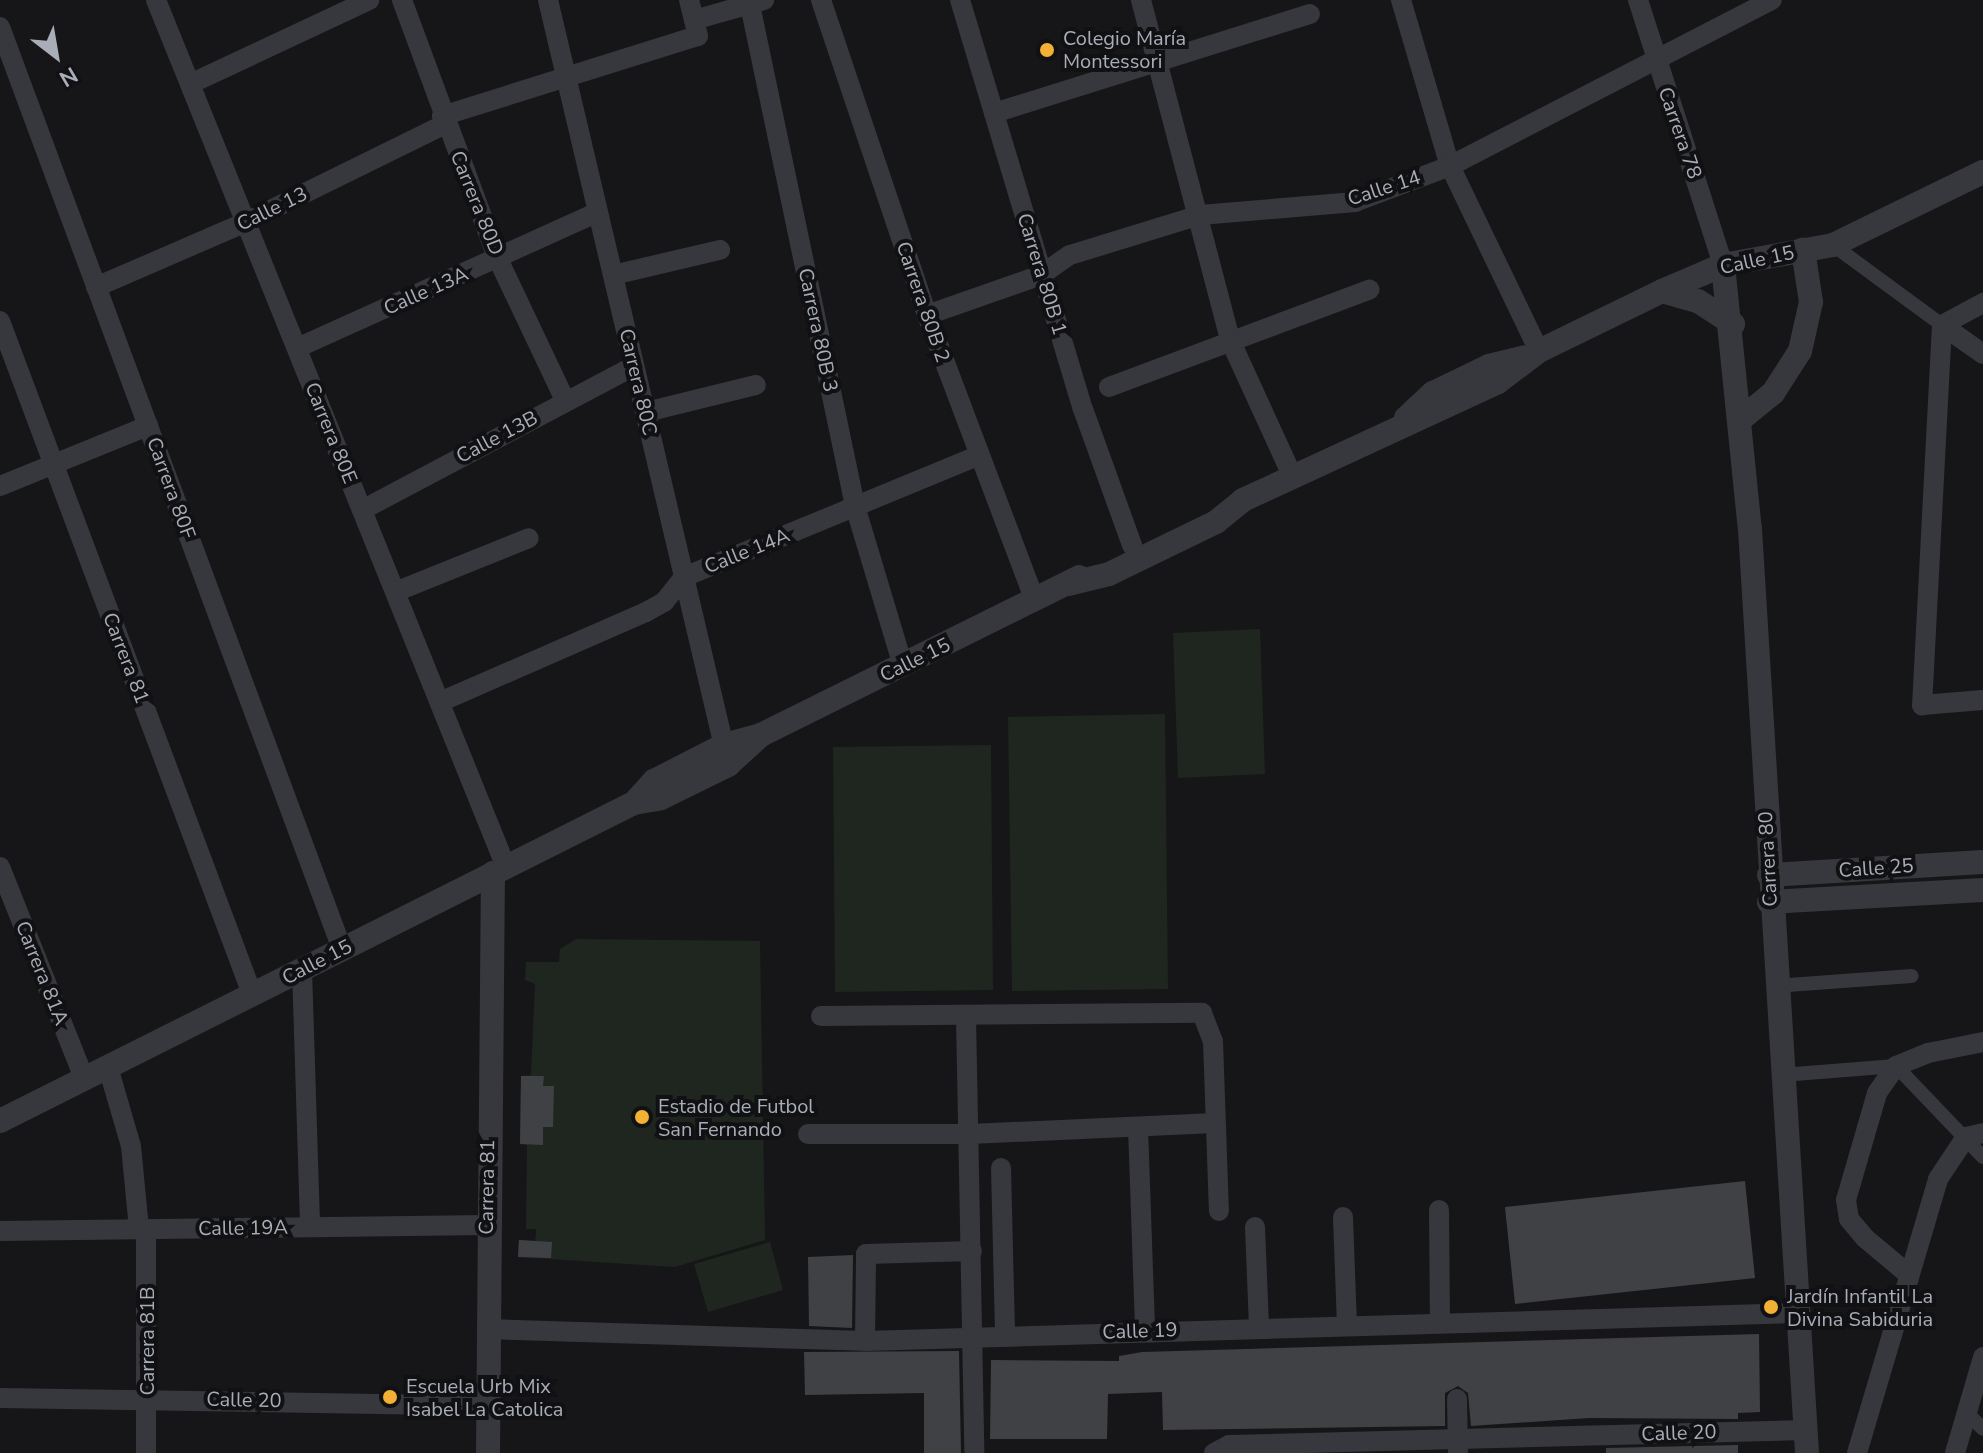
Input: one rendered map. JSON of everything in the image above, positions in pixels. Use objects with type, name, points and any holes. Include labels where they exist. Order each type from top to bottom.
[{"type":"street","name":"Carrera 80E","points":[[156,0],[440,702],[500,870]]},
{"type":"street","points":[[190,84],[369,0]]},
{"type":"street","name":"Carrera 80D","points":[[402,0],[498,259],[565,400]]},
{"type":"street","name":"Carrera 80C","points":[[548,0],[726,755]]},
{"type":"street","name":"Carrera 80B 2","points":[[821,0],[927,315],[1035,601]]},
{"type":"street","name":"Carrera 80B 1","points":[[960,0],[1041,275],[1132,545]]},
{"type":"street","points":[[1141,0],[1231,342],[1292,475]]},
{"type":"street","points":[[1401,0],[1450,166],[1537,353]]},
{"type":"street","name":"Carrera 78","points":[[1638,0],[1723,265]]},
{"type":"street","name":"Calle 14","points":[[927,315],[1041,275],[1070,255],[1200,215],[1355,202],[1450,166],[1772,0]]},
{"type":"street","name":"Calle 13","points":[[96,287],[246,222],[444,120],[567,79],[694,19],[757,3]]},
{"type":"street","name":"Carrera 80B 3","points":[[757,3],[855,506],[903,666]]},
{"type":"street","points":[[994,113],[1310,14]]},
{"type":"street","name":"Carrera 80F","points":[[0,27],[342,949]]},
{"type":"street","name":"Calle 15","points":[[1068,584],[1109,574],[1216,522],[1243,500],[1402,423],[1433,393],[1489,366],[1537,353],[1662,291],[1723,265],[1833,245],[1983,172]]},
{"type":"street","name":"Calle 13A","points":[[297,348],[598,212]]},
{"type":"street","points":[[1833,245],[1983,354]]},
{"type":"street","points":[[613,275],[720,250]]},
{"type":"street","points":[[1741,419],[1773,393],[1800,351],[1811,302],[1803,250]]},
{"type":"street","name":"Carrera 80","points":[[1723,265],[1733,324],[1741,419],[1795,1313],[1806,1442]]},
{"type":"street","points":[[1109,387],[1369,290]]},
{"type":"street","points":[[1662,291],[1698,301],[1733,324]]},
{"type":"street","points":[[1942,325],[1983,303]]},
{"type":"street","name":"Carrera 81","points":[[0,321],[252,994]]},
{"type":"street","points":[[1942,325],[1922,705],[1983,700]]},
{"type":"street","name":"Calle 13B","points":[[362,510],[634,366]]},
{"type":"street","points":[[646,412],[756,385]]},
{"type":"street","points":[[0,486],[148,426]]},
{"type":"street","name":"Calle 14A","points":[[440,702],[646,612],[664,602],[684,577],[978,456]]},
{"type":"street","name":"Calle 15","points":[[0,1121],[634,803],[654,781],[726,755],[1035,601],[1132,545],[1209,507],[1243,500]]},
{"type":"street","points":[[395,592],[529,538]]},
{"type":"street","name":"Calle 25","points":[[1769,875],[1983,862]]},
{"type":"street","name":"Carrera 81A","points":[[0,867],[84,1078]]},
{"type":"street","name":"Carrera 81","points":[[488,1453],[486,1225],[500,870]]},
{"type":"street","name":"Calle 25","points":[[1769,902],[1983,890]]},
{"type":"street","points":[[302,969],[310,1227]]},
{"type":"street","points":[[1776,986],[1912,976]]},
{"type":"street","points":[[821,1016],[1202,1013],[1213,1041],[1219,1211]]},
{"type":"street","points":[[966,1017],[974,1453]]},
{"type":"street","points":[[1782,1075],[1896,1066],[1928,1053],[1983,1042]]},
{"type":"street","points":[[1896,1066],[1975,1135],[1983,1157]]},
{"type":"street","points":[[1896,1066],[1877,1093],[1846,1200],[1849,1219],[1865,1238],[1908,1274]]},
{"type":"street","name":"Carrera 81B","points":[[108,1067],[131,1146],[142,1229],[146,1453]]},
{"type":"street","points":[[808,1134],[970,1134],[1215,1123]]},
{"type":"street","points":[[1138,1127],[1145,1330]]},
{"type":"street","points":[[1857,1453],[1938,1179],[1975,1135]]},
{"type":"street","points":[[1001,1168],[1005,1337]]},
{"type":"street","points":[[1439,1210],[1440,1323]]},
{"type":"street","points":[[1343,1217],[1347,1325]]},
{"type":"street","name":"Calle 19A","points":[[0,1231],[486,1225]]},
{"type":"street","points":[[1255,1227],[1259,1327]]},
{"type":"street","points":[[865,1341],[866,1254],[972,1251]]},
{"type":"street","name":"Calle 19","points":[[487,1329],[865,1341],[1145,1330],[1795,1313]]},
{"type":"street","points":[[1955,1453],[1975,1412],[1983,1357]]},
{"type":"street","name":"Calle 20","points":[[0,1398],[147,1398],[488,1406]]},
{"type":"street","points":[[1457,1399],[1458,1446]]},
{"type":"street","points":[[1975,1412],[1983,1429]]},
{"type":"street","name":"Calle 20","points":[[1215,1451],[1806,1442]]},
{"type":"shaded area","points":[[1260,629],[1265,774],[1178,778],[1173,633]]},
{"type":"shaded area","points":[[1165,714],[1168,989],[1012,991],[1008,717]]},
{"type":"shaded area","points":[[991,745],[993,990],[835,992],[833,747]]},
{"type":"shaded area","name":"Estadio de Futbol San Fernando","points":[[576,939],[760,941],[765,1240],[675,1267],[518,1257],[519,1240],[535,1241],[536,1234],[536,1229],[526,1229],[527,1145],[521,1144],[520,1138],[521,1076],[531,1075],[535,984],[525,980],[526,962],[559,962],[560,949]]},
{"type":"shaded area","points":[[770,1242],[783,1290],[708,1312],[694,1264]]},
{"type":"building","points":[[521,1076],[544,1076],[543,1086],[554,1086],[553,1127],[543,1127],[543,1145],[520,1144]]},
{"type":"building","points":[[1745,1181],[1755,1278],[1515,1304],[1505,1207]]},
{"type":"building","points":[[519,1240],[552,1242],[551,1258],[518,1257]]},
{"type":"building","points":[[853,1255],[852,1328],[809,1326],[808,1257]]},
{"type":"building","points":[[1759,1334],[1760,1412],[1738,1413],[1738,1419],[1589,1418],[1471,1426],[1468,1393],[1458,1386],[1445,1393],[1445,1426],[1163,1430],[1162,1392],[1108,1394],[1107,1439],[990,1439],[991,1360],[1119,1361],[1119,1356],[1142,1352]]},
{"type":"building","points":[[959,1351],[961,1453],[924,1453],[924,1393],[805,1395],[804,1352]]},
{"type":"building","points":[[1738,1445],[1738,1453],[1606,1453],[1606,1448]]},
{"type":"place","name":"Colegio María Montessori","points":[[1047,50]]},
{"type":"place","name":"Estadio de Futbol San Fernando","points":[[642,1117]]},
{"type":"place","name":"Jardín Infantil La Divina Sabiduria","points":[[1771,1307]]},
{"type":"place","name":"Escuela Urb Mix Isabel La Catolica","points":[[390,1397]]}]
